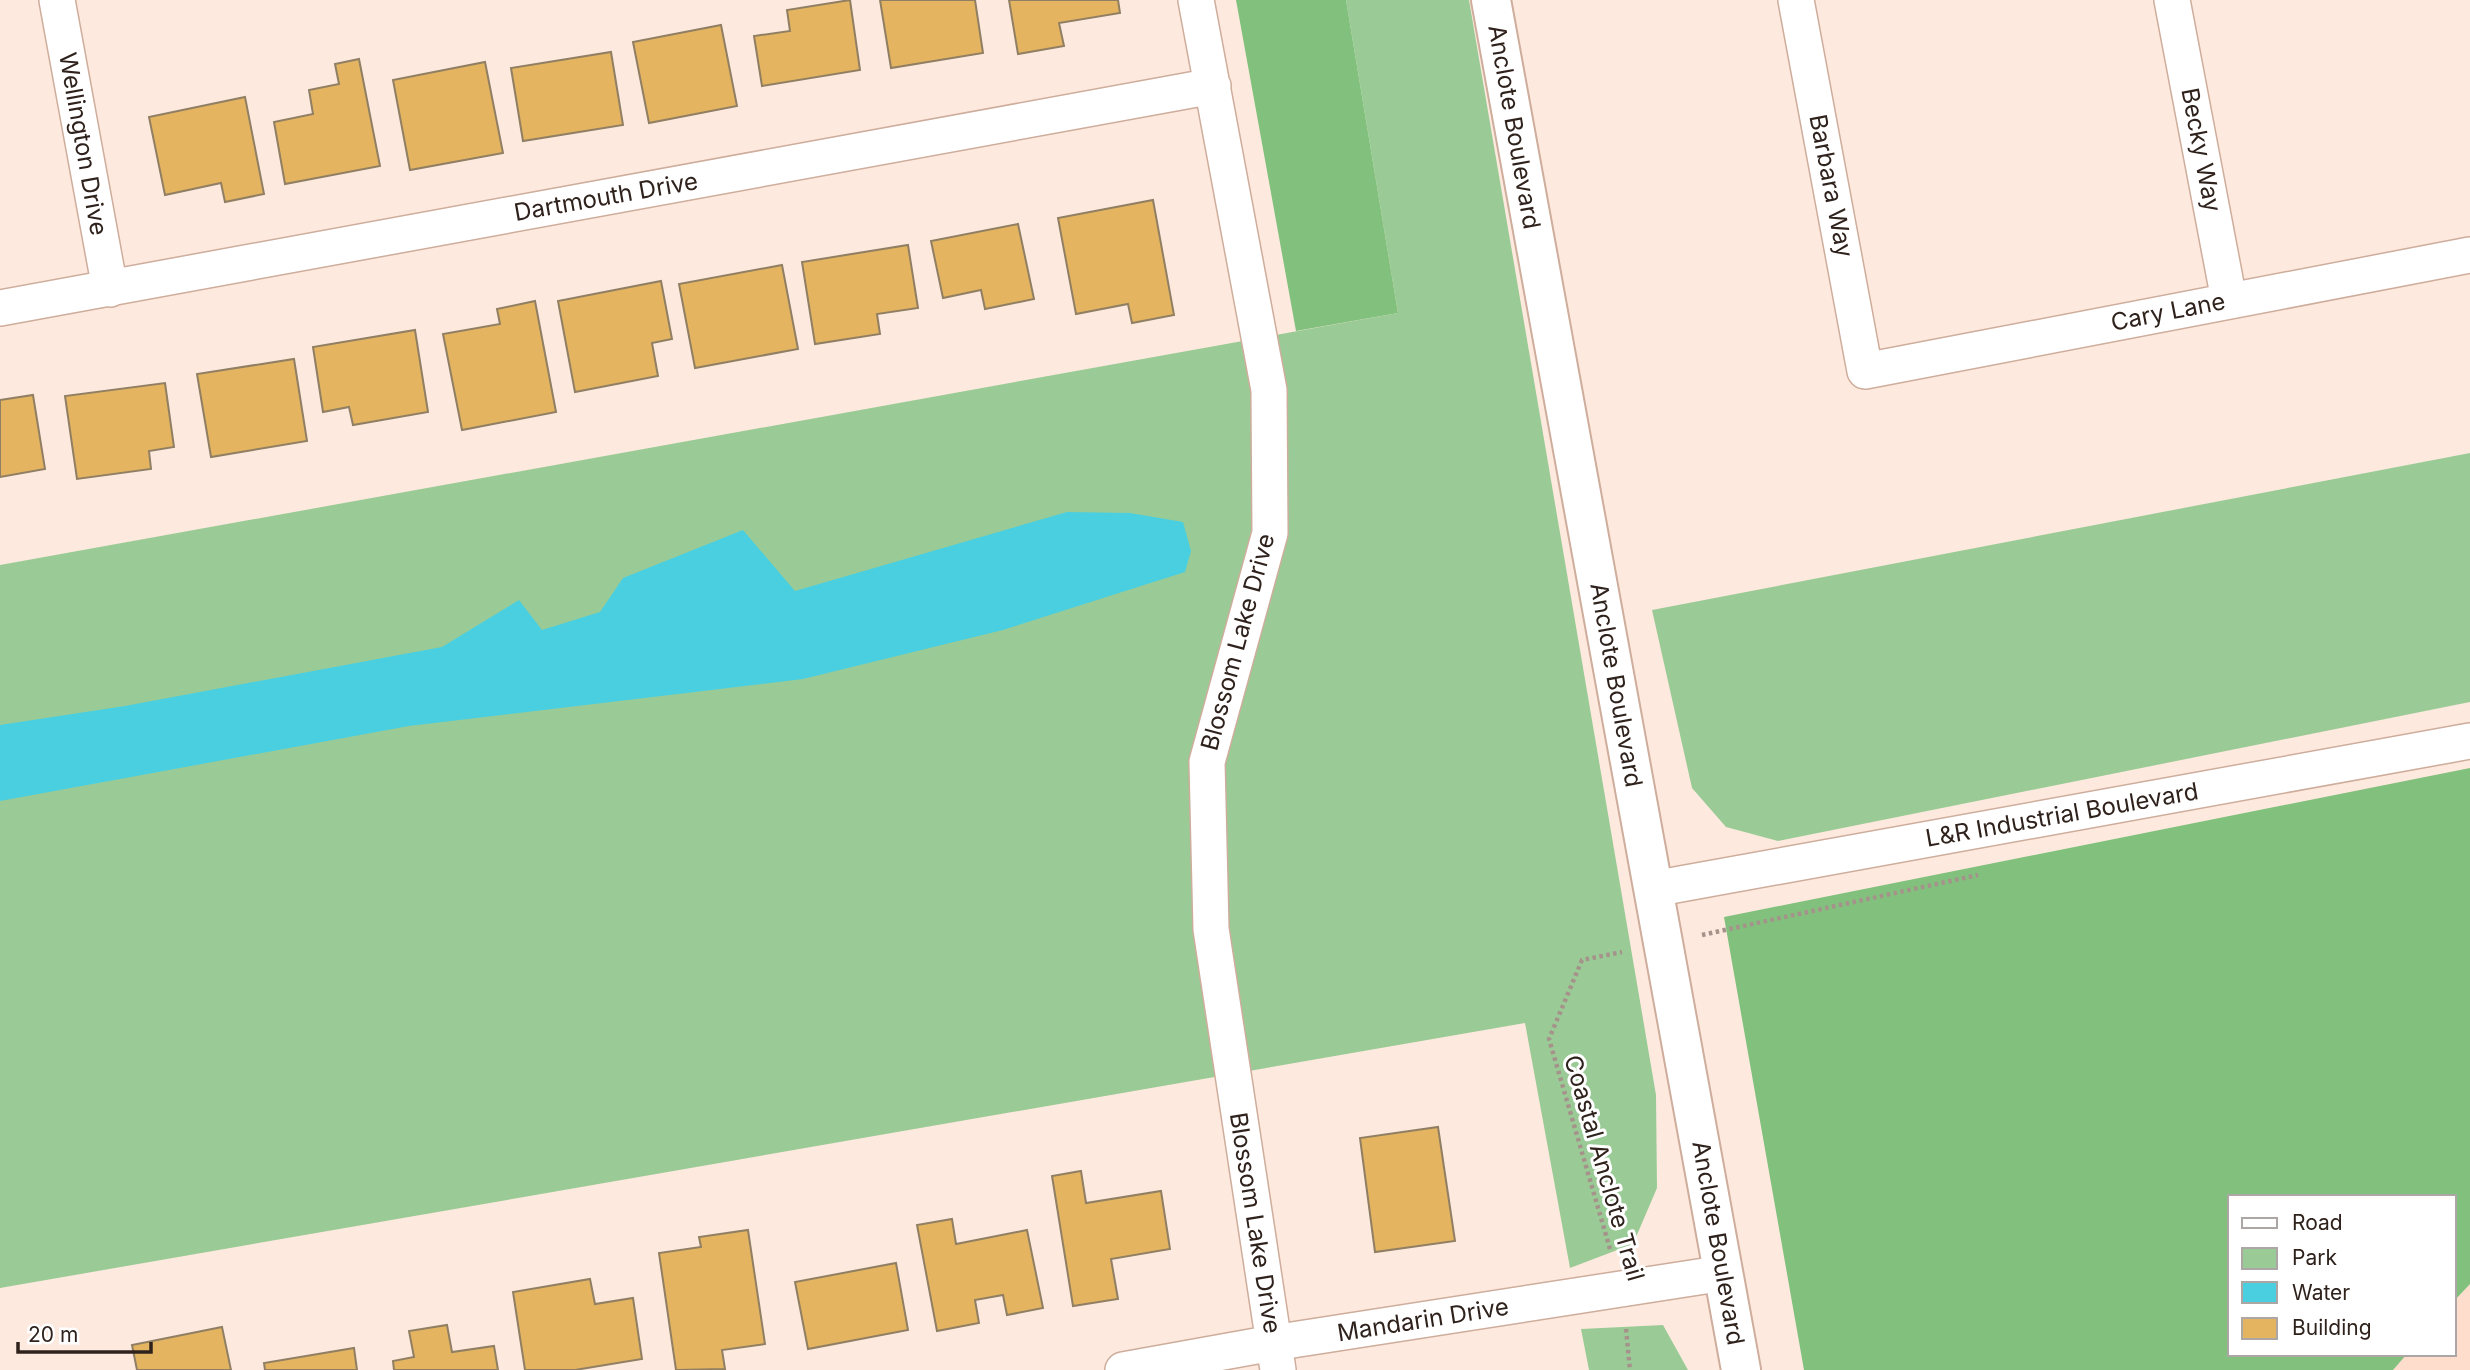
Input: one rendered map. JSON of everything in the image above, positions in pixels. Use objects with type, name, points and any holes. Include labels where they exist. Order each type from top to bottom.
[{"type":"street","name":"Wellington Drive","points":[[57,0],[110,289]]},
{"type":"street","name":"Blossom Lake Drive","points":[[1196,0],[1269,390],[1269,533],[1207,762],[1211,929],[1276,1357]]},
{"type":"street","name":"Anclote Boulevard","points":[[1490,0],[1741,1370]]},
{"type":"street","name":"Barbara Way","points":[[1796,0],[1866,371]]},
{"type":"street","name":"Becky Way","points":[[2172,0],[2229,300]]},
{"type":"street","name":"Dartmouth Drive","points":[[0,308],[1213,86]]},
{"type":"street","name":"Cary Lane","points":[[1866,371],[2470,255]]},
{"type":"street","name":"L&R Industrial Boulevard","points":[[1653,889],[2470,741]]},
{"type":"street","name":"Mandarin Drive","points":[[1123,1370],[1276,1357],[1724,1273]]},
{"type":"path","name":"Coastal Anclote Trail","points":[[1630,1370],[1622,1290],[1549,1039],[1582,960],[1766,922]]},
{"type":"shaded area","points":[[2470,1284],[2470,1370],[2393,1370],[2405,1356],[2456,1356],[2456,1299]]},
{"type":"green space","points":[[1236,0],[1346,0],[1398,313],[1296,331]]},
{"type":"green space","points":[[1346,0],[1469,0],[1656,1095],[1657,1188],[1633,1244],[1570,1268],[1525,1023],[0,1288],[0,565],[1398,313]]},
{"type":"green space","points":[[2470,453],[2470,702],[1778,841],[1726,827],[1692,788],[1652,610]]},
{"type":"green space","points":[[2470,768],[2470,1284],[2456,1299],[2456,1195],[2228,1195],[2228,1356],[2405,1356],[2393,1370],[1804,1370],[1724,917]]},
{"type":"green space","points":[[1663,1325],[1688,1370],[1589,1370],[1581,1329]]},
{"type":"water","points":[[1067,512],[1130,513],[1183,522],[1191,551],[1185,572],[1003,630],[803,679],[409,726],[0,801],[0,725],[125,706],[442,647],[519,600],[542,630],[600,612],[623,578],[743,530],[795,591]]},
{"type":"building","points":[[850,0],[860,70],[762,86],[754,36],[790,31],[787,10]]},
{"type":"building","points":[[880,0],[975,0],[983,53],[891,68]]},
{"type":"building","points":[[1009,0],[1118,0],[1120,13],[1059,23],[1064,46],[1018,54]]},
{"type":"building","points":[[721,25],[737,106],[649,123],[633,42]]},
{"type":"building","points":[[611,52],[623,125],[523,141],[511,68]]},
{"type":"building","points":[[359,59],[380,166],[285,184],[274,122],[313,114],[309,90],[339,84],[335,64]]},
{"type":"building","points":[[485,62],[503,153],[410,170],[393,80]]},
{"type":"building","points":[[245,97],[264,194],[225,202],[221,183],[165,195],[149,117]]},
{"type":"building","points":[[1153,200],[1174,315],[1132,323],[1128,304],[1076,314],[1058,218]]},
{"type":"building","points":[[1018,224],[1034,299],[985,309],[981,290],[943,298],[931,241]]},
{"type":"building","points":[[908,245],[918,308],[877,314],[880,334],[815,344],[802,262]]},
{"type":"building","points":[[782,265],[798,349],[695,368],[679,284]]},
{"type":"building","points":[[661,281],[672,339],[652,343],[658,376],[575,392],[558,301]]},
{"type":"building","points":[[535,301],[556,412],[462,430],[443,334],[500,324],[497,309]]},
{"type":"building","points":[[415,330],[428,412],[353,425],[349,407],[323,412],[313,347]]},
{"type":"building","points":[[294,359],[307,441],[211,457],[197,374]]},
{"type":"building","points":[[165,383],[174,447],[149,451],[151,469],[77,479],[65,396]]},
{"type":"building","points":[[33,395],[45,469],[0,477],[0,400]]},
{"type":"building","points":[[1438,1127],[1455,1241],[1375,1252],[1360,1138]]},
{"type":"building","points":[[1081,1171],[1086,1203],[1161,1191],[1170,1249],[1111,1259],[1118,1299],[1073,1306],[1052,1176]]},
{"type":"building","points":[[952,1219],[956,1244],[1027,1230],[1043,1308],[1007,1315],[1003,1295],[975,1300],[979,1323],[937,1331],[917,1225]]},
{"type":"building","points":[[748,1230],[765,1344],[722,1350],[725,1369],[676,1370],[659,1253],[701,1247],[699,1237]]},
{"type":"building","points":[[896,1263],[908,1330],[808,1349],[795,1282]]},
{"type":"building","points":[[590,1279],[595,1304],[633,1298],[642,1359],[575,1370],[525,1370],[513,1292]]},
{"type":"building","points":[[447,1325],[452,1352],[494,1346],[498,1370],[394,1370],[393,1361],[414,1357],[409,1331]]},
{"type":"building","points":[[222,1327],[231,1370],[137,1370],[132,1345]]},
{"type":"building","points":[[354,1348],[357,1370],[265,1370],[264,1363]]}]
